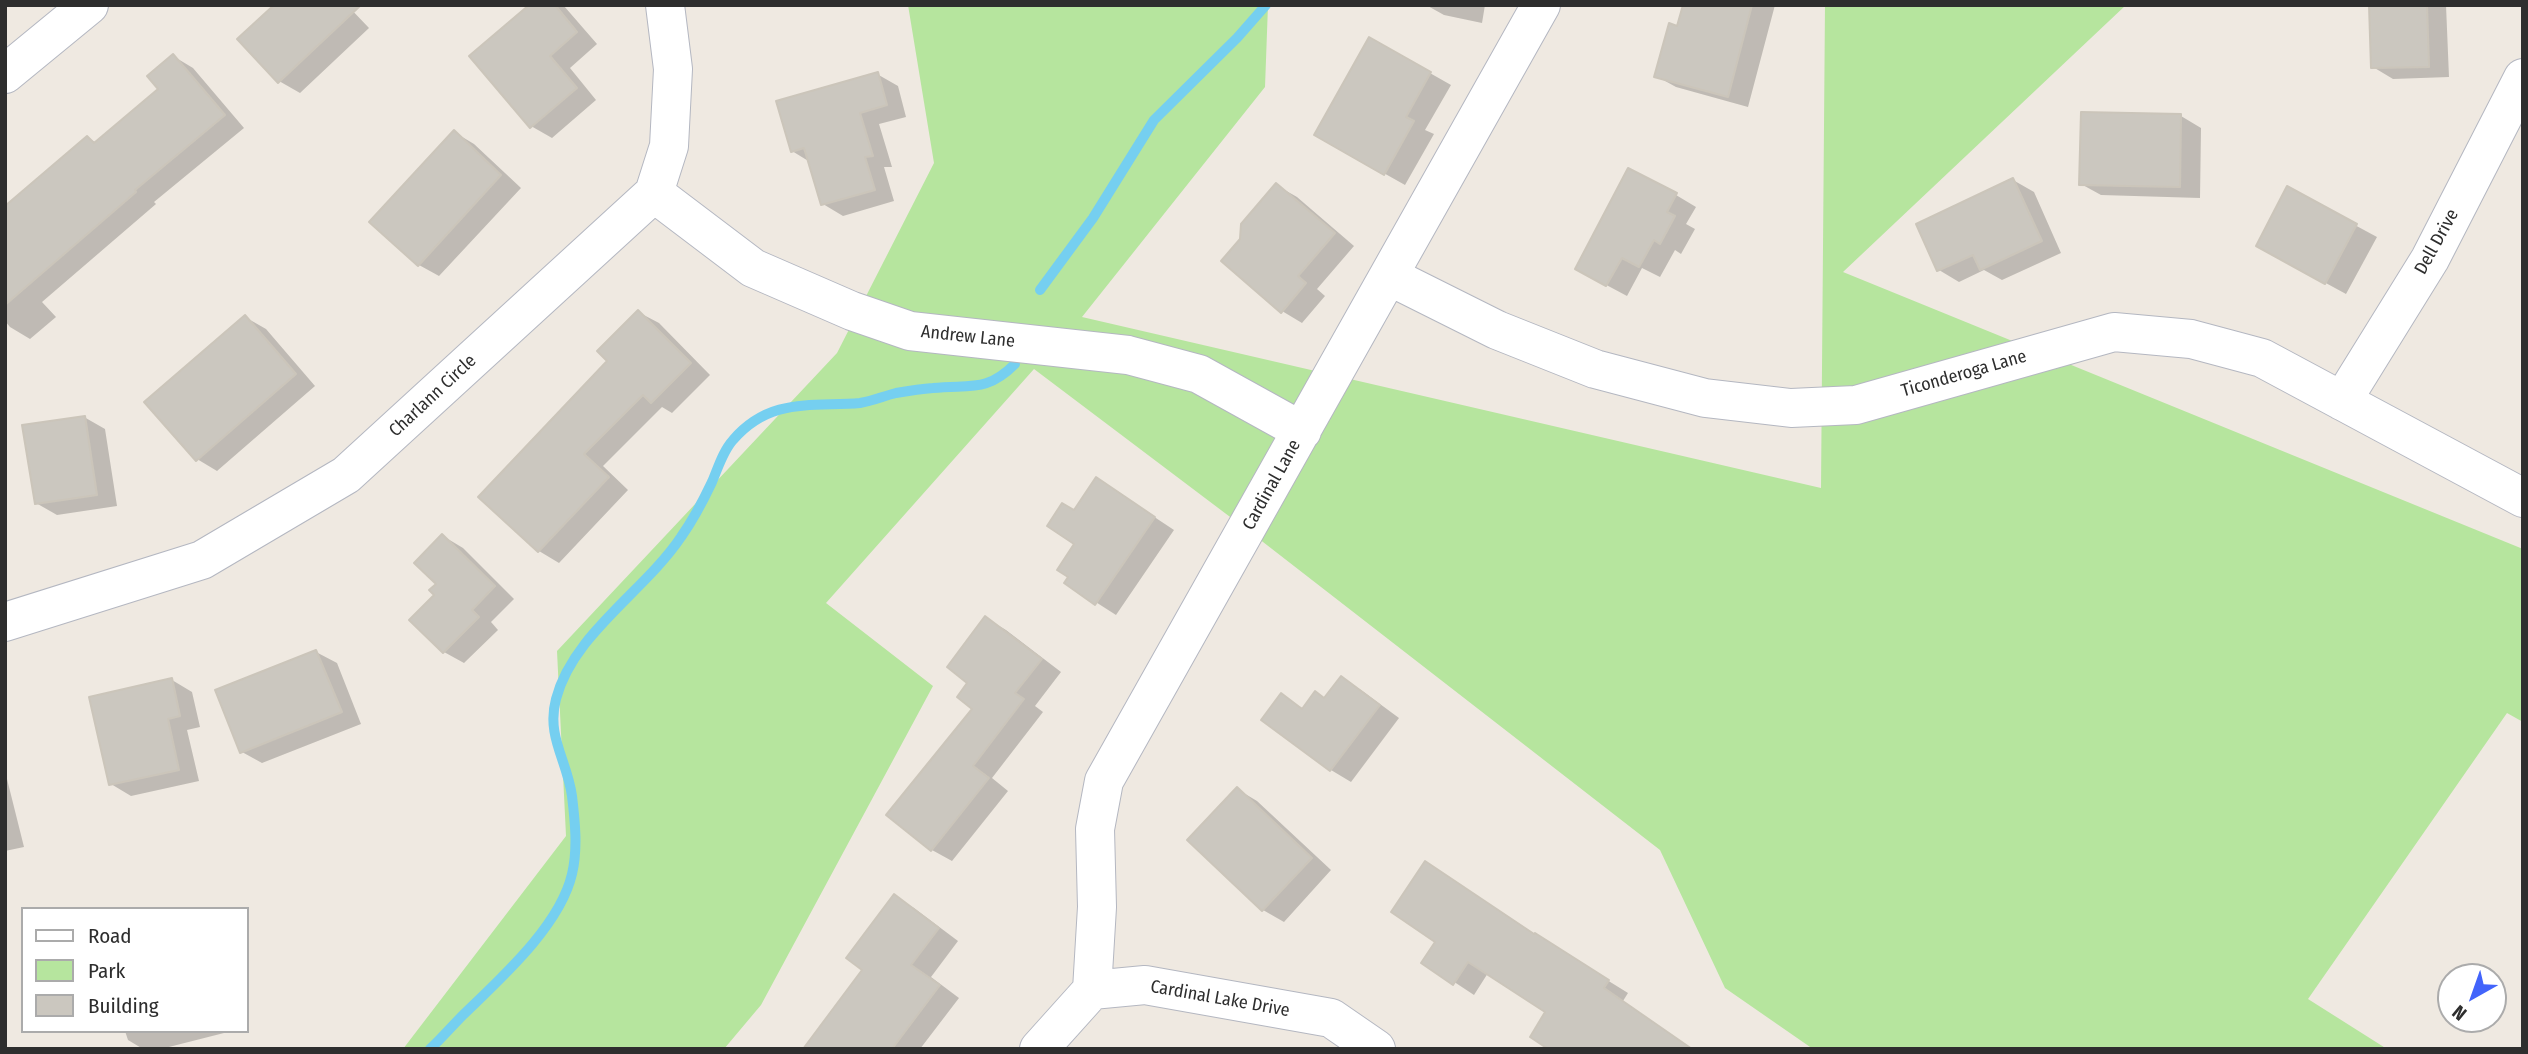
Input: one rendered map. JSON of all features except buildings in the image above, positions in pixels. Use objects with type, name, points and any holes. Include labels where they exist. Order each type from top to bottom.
[{"type":"street","name":"Charlann Circle","points":[[5,622],[201,560],[346,475],[654,193],[669,146],[670,133],[673,69],[665,5]]},
{"type":"street","name":"Cardinal Lane","points":[[1092,990],[1097,907],[1095,829],[1104,781],[1541,5]]},
{"type":"street","points":[[12,55],[72,11]]},
{"type":"street","name":"Dell Drive","points":[[2342,401],[2430,259],[2523,78]]},
{"type":"street","name":"Andrew Lane","points":[[654,193],[753,268],[852,311],[910,331],[1128,355],[1199,374],[1302,431]]},
{"type":"street","name":"Ticonderoga Lane","points":[[1389,276],[1497,330],[1595,369],[1705,398],[1791,408],[1856,405],[2114,332],[2191,339],[2262,358],[2523,498]]},
{"type":"street","name":"Cardinal Lake Drive","points":[[1092,990],[1145,985],[1331,1018],[1376,1049]]},
{"type":"street","points":[[1039,1049],[1092,990]]},
{"type":"green space","points":[[908,5],[1268,5],[1265,87],[1082,317],[1821,488],[1825,5],[2126,5],[1843,272],[2523,549],[2523,722],[2507,713],[2308,999],[2387,1049],[1813,1049],[1725,988],[1660,850],[1254,535],[1034,369],[826,603],[933,686],[761,1005],[724,1049],[403,1049],[566,836],[557,651],[837,353],[934,163]]},
{"type":"waterway","points":[[1040,290],[1093,218],[1154,120],[1237,38],[1266,5]]},
{"type":"waterway","points":[[430,1049],[527,950],[555,913],[565,894],[574,864],[575,825],[572,796],[555,736],[556,699],[565,676],[593,634],[666,557],[690,524],[729,444],[747,426],[777,410],[808,405],[860,403],[919,389],[977,385],[995,379],[1015,364]]}]
